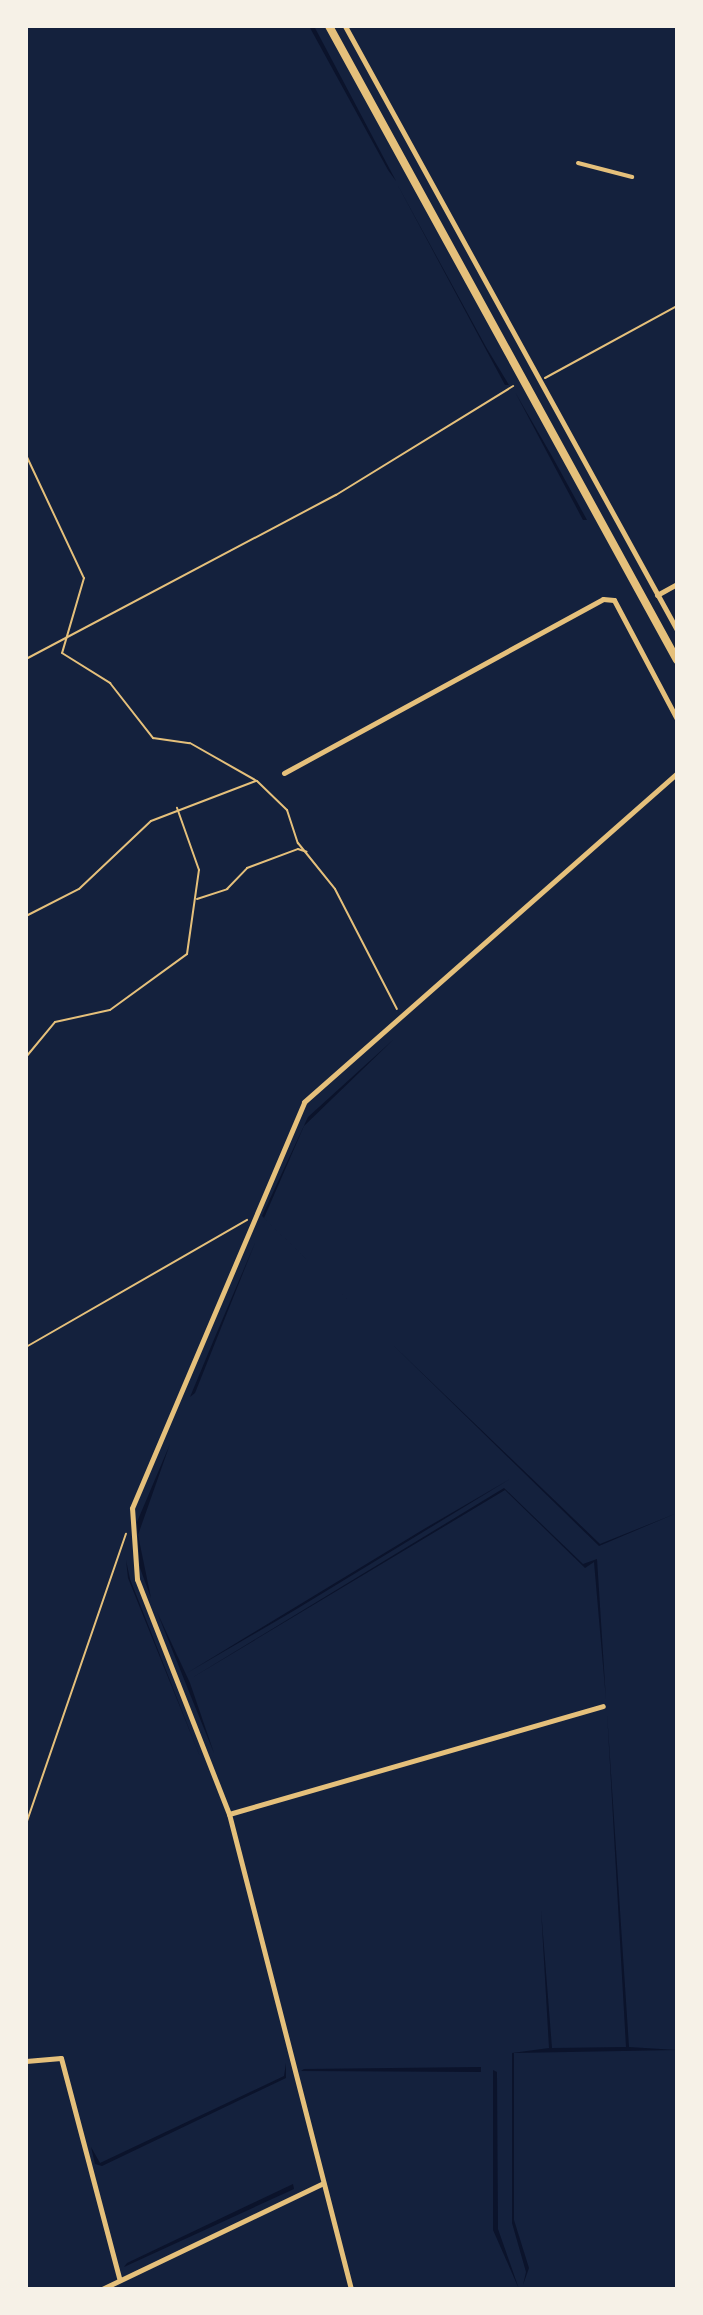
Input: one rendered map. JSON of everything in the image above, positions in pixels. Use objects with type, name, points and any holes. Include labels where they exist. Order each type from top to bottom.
[{"type":"main road","points":[[329,26],[677,660]]},
{"type":"street","points":[[345,26],[677,630]]},
{"type":"street","points":[[578,163],[632,177]]},
{"type":"street","points":[[657,595],[677,584]]},
{"type":"street","points":[[284,773],[603,599],[614,600],[677,719]]},
{"type":"street","points":[[351,2289],[229,1814],[137,1579],[130,1526],[251,1218],[304,1102],[677,773]]},
{"type":"street","points":[[229,1814],[603,1706]]},
{"type":"street","points":[[26,2061],[61,2058],[119,2278]]},
{"type":"street","points":[[102,2289],[119,2278],[323,2183]]},
{"type":"path","points":[[539,381],[677,306]]},
{"type":"path","points":[[26,659],[336,495],[513,386]]},
{"type":"path","points":[[26,455],[84,578],[62,640],[72,665],[110,683],[153,738],[190,743],[257,781],[287,810],[403,1016]]},
{"type":"path","points":[[26,916],[79,889],[142,827],[177,808],[257,781]]},
{"type":"path","points":[[26,1057],[55,1022],[110,1010],[180,964],[193,939],[197,862],[177,808]]},
{"type":"path","points":[[196,899],[227,889],[247,868],[298,849],[308,852]]},
{"type":"path","points":[[26,1347],[251,1218]]},
{"type":"path","points":[[26,1824],[130,1526]]},
{"type":"water","points":[[309,26],[314,26],[396,181],[388,170]]},
{"type":"water","points":[[396,182],[486,347],[509,385],[505,385]]},
{"type":"water","points":[[515,392],[553,458],[587,520],[583,520]]},
{"type":"water","points":[[394,1039],[304,1126],[264,1218],[262,1216],[308,1117]]},
{"type":"water","points":[[255,1243],[195,1393],[190,1397],[215,1337]]},
{"type":"water","points":[[393,1345],[600,1544],[677,1513],[599,1546]]},
{"type":"water","points":[[170,1444],[138,1535],[151,1598],[140,1568],[137,1522]]},
{"type":"water","points":[[510,1479],[295,1610],[187,1673],[424,1529]]},
{"type":"water","points":[[504,1488],[583,1564],[597,1559],[606,1700],[594,1562],[585,1568],[505,1490],[190,1679]]},
{"type":"water","points":[[126,1560],[130,1579],[201,1759],[128,1578]]},
{"type":"water","points":[[157,1612],[190,1683],[214,1753],[196,1709]]},
{"type":"water","points":[[607,1712],[629,2047],[677,2050],[514,2053],[514,2220],[529,2268],[523,2285],[526,2272],[512,2223],[512,2053],[549,2048],[541,1909],[552,2048],[626,2047]]},
{"type":"water","points":[[286,2063],[286,2078],[102,2166],[95,2164],[91,2147],[100,2163],[284,2076]]},
{"type":"water","points":[[481,2067],[481,2072],[301,2071],[304,2069]]},
{"type":"water","points":[[493,2070],[497,2072],[498,2229],[519,2289],[493,2230]]},
{"type":"water","points":[[293,2184],[294,2189],[124,2267],[127,2263]]}]
